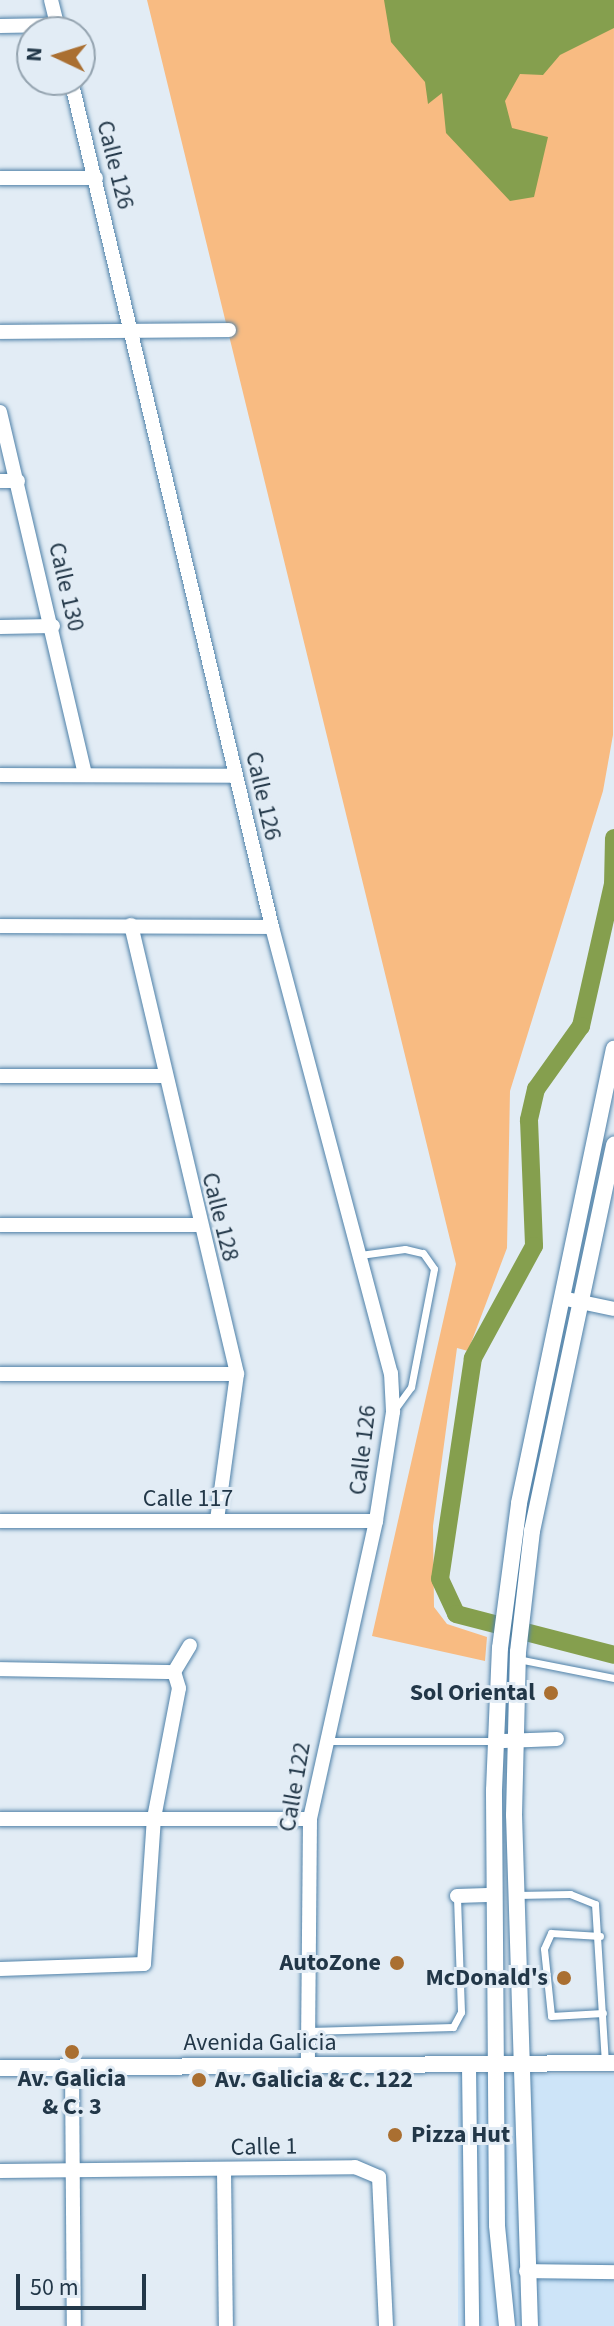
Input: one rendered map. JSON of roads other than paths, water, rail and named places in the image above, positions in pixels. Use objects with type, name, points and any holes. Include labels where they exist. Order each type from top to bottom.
[{"type":"street","name":"Calle 126","points":[[75,96],[135,332],[272,927],[391,1373],[393,1412],[376,1521]]},
{"type":"street","points":[[0,178],[96,178]]},
{"type":"street","points":[[0,332],[229,330]]},
{"type":"street","name":"Calle 130","points":[[0,412],[53,626],[85,774]]},
{"type":"street","points":[[0,481],[18,481]]},
{"type":"street","points":[[0,627],[53,626]]},
{"type":"street","points":[[0,775],[235,776]]},
{"type":"street","name":"Calle 128","points":[[131,925],[161,1076],[237,1374],[217,1520]]},
{"type":"street","points":[[0,926],[272,927]]},
{"type":"street","points":[[530,2326],[519,2066],[514,1741],[518,1656],[513,1606],[562,1298],[614,1049]]},
{"type":"street","points":[[0,1076],[161,1076]]},
{"type":"street","points":[[507,2326],[497,2225],[495,1895],[500,1648],[513,1606],[614,1145]]},
{"type":"street","points":[[0,1225],[199,1225]]},
{"type":"street","points":[[562,1298],[614,1309]]},
{"type":"street","points":[[0,1374],[237,1374]]},
{"type":"street","name":"Calle 117","points":[[0,1521],[376,1521]]},
{"type":"street","name":"Calle 122","points":[[308,2067],[310,1819],[376,1521]]},
{"type":"street","points":[[0,1969],[144,1964],[154,1818],[179,1688],[174,1672],[190,1645]]},
{"type":"street","points":[[0,1669],[174,1672]]},
{"type":"street","points":[[496,1741],[557,1739]]},
{"type":"street","points":[[0,1819],[310,1819]]},
{"type":"street","points":[[457,1896],[495,1895]]},
{"type":"street","name":"Avenida Galicia","points":[[0,2068],[609,2063]]},
{"type":"street","points":[[469,2066],[472,2326]]},
{"type":"street","points":[[72,2067],[74,2326]]},
{"type":"street","name":"Calle 1","points":[[0,2171],[355,2167],[379,2177],[386,2326]]},
{"type":"street","points":[[224,2170],[226,2326]]},
{"type":"street","points":[[526,2271],[614,2272]]},
{"type":"lane","points":[[360,1255],[405,1249],[423,1253],[434,1269],[411,1387],[393,1412]]},
{"type":"lane","points":[[518,1656],[614,1678]]},
{"type":"lane","points":[[326,1741],[496,1741]]},
{"type":"lane","points":[[516,1895],[583,1896],[595,1904],[609,2063]]},
{"type":"lane","points":[[309,2031],[453,2027],[461,2012],[457,1896]]},
{"type":"lane","points":[[600,1936],[551,1933],[544,1949],[551,2016],[603,2013]]},
{"type":"waterway","points":[[614,838],[613,884],[581,1026],[536,1089],[529,1120],[534,1246],[473,1358],[440,1579],[456,1614],[614,1655]]},
{"type":"place","name":"Sol Oriental","points":[[551,1693]]},
{"type":"place","name":"AutoZone","points":[[397,1963]]},
{"type":"place","name":"McDonald's","points":[[564,1978]]},
{"type":"place","name":"Av. Galicia & C. 3","points":[[72,2052]]},
{"type":"place","name":"Av. Galicia & C. 122","points":[[199,2080]]},
{"type":"place","name":"Pizza Hut","points":[[395,2135]]}]
